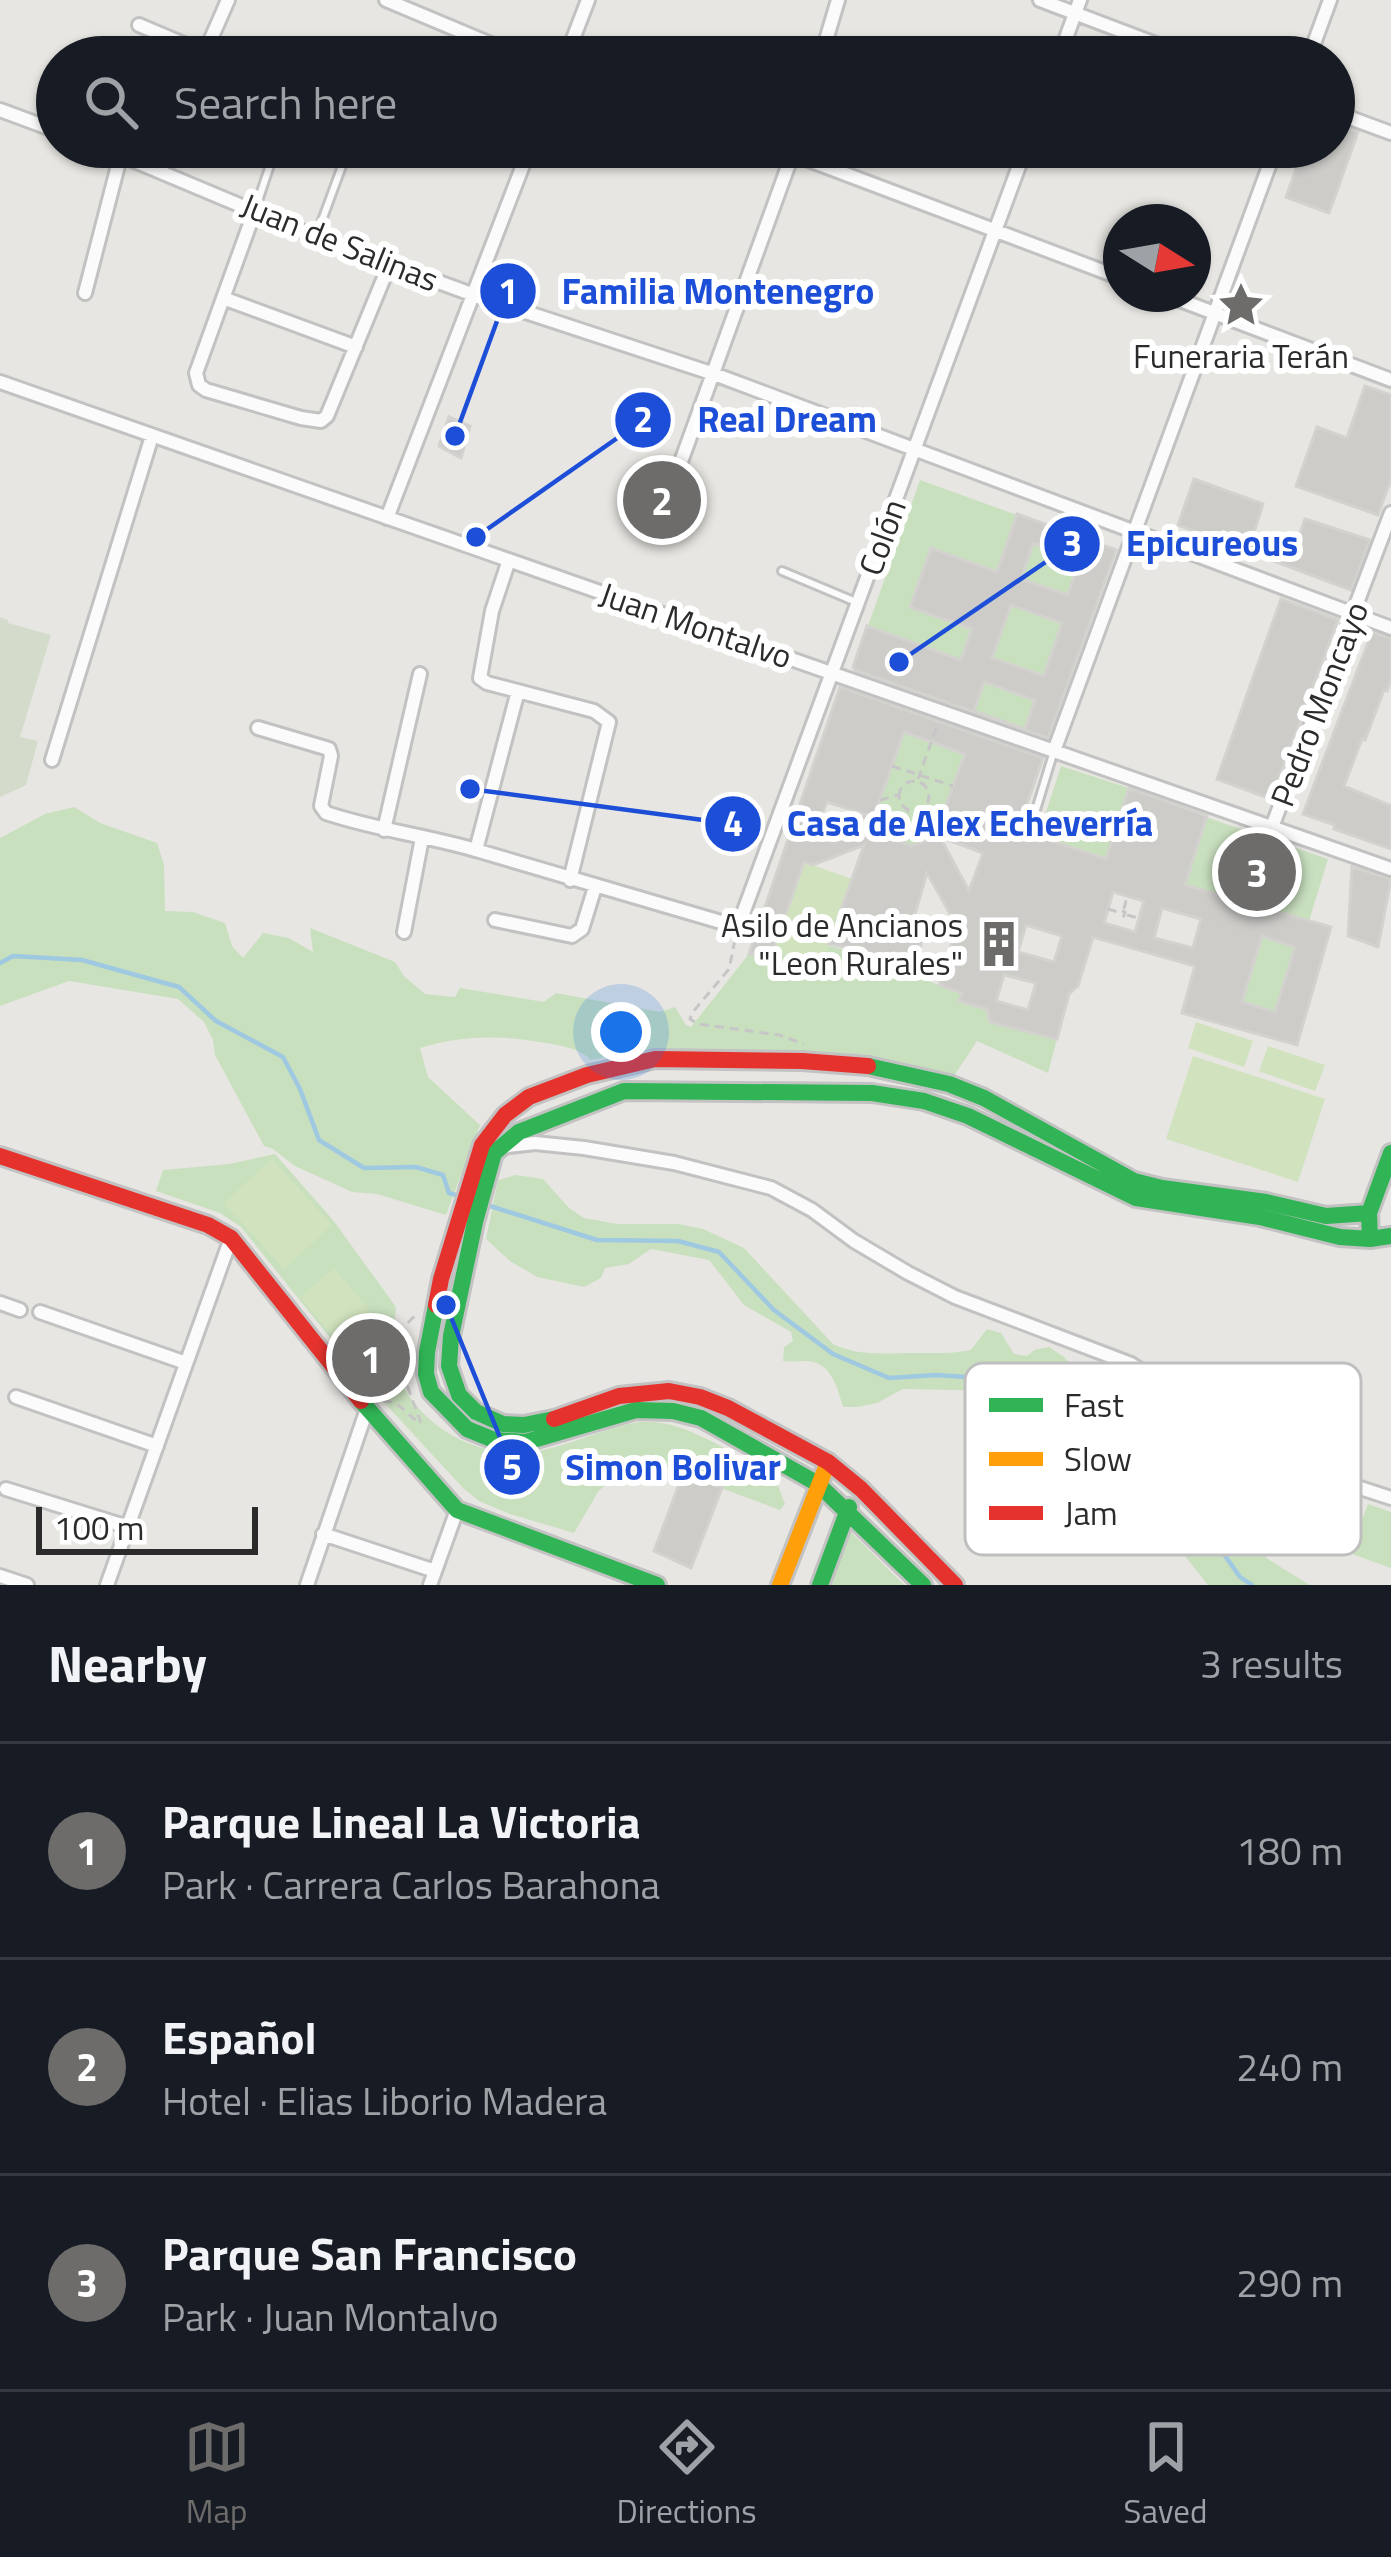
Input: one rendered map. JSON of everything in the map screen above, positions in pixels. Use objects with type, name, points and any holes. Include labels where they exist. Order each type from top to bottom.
[{"type":"main road","points":[[922,1585],[818,1484],[701,1418],[636,1410],[526,1442],[494,1440],[467,1429],[431,1392],[426,1373],[434,1309],[505,1115],[529,1097],[587,1075],[655,1059],[881,1067],[984,1097],[1150,1186],[1250,1199],[1326,1216],[1369,1213]]},
{"type":"main road","points":[[491,1148],[527,1137],[624,1091],[906,1097],[968,1116],[1136,1198],[1260,1217],[1340,1238],[1391,1236]]},
{"type":"main road","points":[[1370,1240],[1369,1213],[1391,1153]]},
{"type":"main road","points":[[0,1156],[208,1225],[231,1238],[366,1408],[458,1510],[606,1577],[657,1585]]},
{"type":"main road","points":[[467,1222],[449,1366],[459,1395],[476,1412],[503,1424],[524,1425],[619,1396],[669,1391],[700,1397],[828,1462],[955,1585]]},
{"type":"main road","points":[[780,1585],[828,1462]]},
{"type":"main road","points":[[820,1585],[847,1511],[861,1490]]},
{"type":"street","points":[[212,36],[228,0]]},
{"type":"street","points":[[386,0],[472,36]]},
{"type":"street","points":[[574,36],[588,0]]},
{"type":"street","points":[[827,36],[838,0]]},
{"type":"street","points":[[1040,0],[1078,7],[1143,36]]},
{"type":"street","points":[[1317,36],[1330,0]]},
{"type":"street","points":[[1067,36],[1078,7]]},
{"type":"street","points":[[139,25],[163,36]]},
{"type":"street","points":[[0,110],[36,123]]},
{"type":"street","points":[[1355,120],[1391,133]]},
{"type":"street","points":[[85,293],[117,168]]},
{"type":"street","name":"Juan de Salinas","points":[[156,168],[316,237],[473,295],[714,374],[1391,628]]},
{"type":"street","points":[[387,518],[522,168]]},
{"type":"street","points":[[657,528],[788,168]]},
{"type":"street","points":[[839,168],[1103,271]]},
{"type":"street","name":"Colón","points":[[738,926],[1018,168]]},
{"type":"street","points":[[1054,751],[1268,168]]},
{"type":"street","points":[[255,210],[196,373],[206,390],[313,422],[327,416],[390,262]]},
{"type":"street","points":[[223,298],[356,347]]},
{"type":"street","points":[[1211,311],[1391,380]]},
{"type":"street","name":"Juan Montalvo","points":[[1,386],[1391,869]]},
{"type":"street","points":[[52,760],[152,436]]},
{"type":"street","name":"Pedro Moncayo","points":[[1272,827],[1391,513]]},
{"type":"street","points":[[509,560],[492,611],[480,678],[594,711],[609,722],[570,880]]},
{"type":"street","points":[[384,830],[420,674]]},
{"type":"street","points":[[476,850],[518,691]]},
{"type":"street","points":[[257,728],[328,749],[331,756],[321,806],[326,814],[476,850],[738,926]]},
{"type":"street","points":[[404,932],[422,838]]},
{"type":"street","points":[[495,920],[572,936],[582,929],[595,887]]},
{"type":"street","points":[[527,1137],[674,1163],[771,1188],[955,1297],[1128,1363]]},
{"type":"street","points":[[107,1585],[231,1238]]},
{"type":"street","points":[[0,1303],[20,1310]]},
{"type":"street","points":[[40,1312],[186,1363]]},
{"type":"street","points":[[16,1397],[157,1446]]},
{"type":"street","points":[[307,1585],[366,1408]]},
{"type":"street","points":[[1361,1488],[1391,1498]]},
{"type":"street","points":[[6,1489],[128,1527]]},
{"type":"street","points":[[323,1534],[433,1578],[458,1510]]},
{"type":"street","points":[[0,1576],[27,1585]]},
{"type":"lane","points":[[255,210],[269,168]]},
{"type":"lane","points":[[316,237],[342,168]]},
{"type":"lane","points":[[782,571],[857,603]]},
{"type":"lane","points":[[1032,823],[1054,751]]},
{"type":"path","points":[[918,778],[942,712]]},
{"type":"path","points":[[892,766],[953,786]]},
{"type":"path","points":[[880,800],[899,794],[907,782],[918,778]]},
{"type":"path","points":[[918,778],[928,790],[926,805],[939,824]]},
{"type":"path","points":[[899,794],[908,810],[926,805]]},
{"type":"path","points":[[898,841],[908,810]]},
{"type":"path","points":[[1118,927],[1127,896]]},
{"type":"path","points":[[1108,909],[1139,918]]},
{"type":"path","points":[[738,926],[731,965],[690,1019],[802,1041],[806,1046],[802,1061]]},
{"type":"path","points":[[366,1408],[377,1401],[393,1401],[421,1424],[407,1384],[400,1339],[405,1324],[434,1309]]},
{"type":"green space","points":[[920,480],[1017,515],[997,572],[932,548],[910,607],[972,629],[954,679],[945,654],[868,626]]},
{"type":"green space","points":[[1033,543],[1080,560],[1068,595],[1021,579]]},
{"type":"green space","points":[[1011,605],[1062,623],[1044,676],[992,658]]},
{"type":"green space","points":[[0,617],[51,635],[20,737],[38,741],[26,785],[0,797]]},
{"type":"green space","points":[[984,682],[1035,700],[1025,729],[974,711]]},
{"type":"green space","points":[[904,732],[965,754],[934,837],[912,846],[885,836],[875,813]]},
{"type":"green space","points":[[1061,766],[1129,788],[1106,859],[1038,837]]},
{"type":"green space","points":[[74,807],[100,823],[157,843],[164,865],[165,911],[193,912],[225,923],[232,946],[243,958],[263,933],[289,938],[313,952],[310,928],[395,962],[425,994],[455,997],[460,988],[544,1002],[556,993],[660,1012],[675,1007],[691,1027],[749,954],[825,954],[829,946],[913,965],[911,975],[962,993],[959,1001],[987,1009],[991,1022],[1057,1039],[1048,1073],[977,1041],[952,1079],[851,1055],[637,1051],[591,1060],[564,1047],[498,1038],[420,1048],[428,1077],[480,1125],[446,1215],[377,1194],[352,1192],[264,1146],[215,1055],[204,1022],[178,999],[69,981],[0,1006],[0,838],[45,814]]},
{"type":"green space","points":[[1206,817],[1328,859],[1309,921],[1185,885]]},
{"type":"green space","points":[[804,862],[852,879],[826,954],[772,954]]},
{"type":"green space","points":[[1262,936],[1295,947],[1275,1012],[1242,1002]]},
{"type":"green space","points":[[1196,1022],[1253,1041],[1244,1067],[1188,1048]]},
{"type":"green space","points":[[1268,1046],[1325,1065],[1315,1091],[1259,1071]]},
{"type":"green space","points":[[1193,1056],[1325,1099],[1298,1182],[1166,1139]]},
{"type":"green space","points":[[275,1154],[333,1220],[396,1307],[397,1371],[409,1396],[434,1423],[465,1442],[518,1453],[633,1423],[662,1423],[764,1468],[785,1504],[780,1510],[653,1463],[619,1471],[598,1492],[574,1533],[479,1501],[368,1385],[241,1227],[220,1213],[156,1191],[163,1170]]},
{"type":"green space","points":[[272,1159],[332,1225],[284,1269],[224,1203]]},
{"type":"green space","points":[[516,1175],[543,1179],[584,1218],[617,1224],[679,1224],[703,1229],[744,1248],[833,1344],[844,1348],[876,1353],[958,1352],[971,1350],[987,1329],[1001,1333],[1014,1354],[1027,1356],[1049,1347],[1069,1363],[965,1363],[965,1390],[903,1389],[877,1403],[843,1407],[832,1376],[821,1365],[783,1361],[784,1347],[793,1341],[791,1332],[744,1305],[709,1260],[651,1249],[629,1264],[605,1268],[601,1278],[584,1287],[537,1277],[510,1261],[486,1239],[498,1180]]},
{"type":"green space","points":[[334,1268],[378,1320],[344,1349],[300,1297]]},
{"type":"green space","points":[[1368,1504],[1391,1512],[1391,1568],[1355,1555],[1361,1555],[1361,1522]]},
{"type":"green space","points":[[848,1529],[904,1585],[829,1585]]},
{"type":"green space","points":[[1184,1555],[1264,1555],[1310,1585],[1208,1585]]},
{"type":"building","points":[[1296,168],[1345,168],[1329,213],[1286,197]]},
{"type":"building","points":[[1365,386],[1391,395],[1391,479],[1378,515],[1296,486],[1317,427],[1347,438]]},
{"type":"building","points":[[449,417],[470,426],[461,458],[439,446]]},
{"type":"building","points":[[1194,479],[1263,504],[1252,539],[1293,554],[1305,519],[1370,540],[1351,590],[1178,525]]},
{"type":"building","points":[[1017,514],[1116,550],[1048,738],[853,667],[867,626],[961,660],[972,629],[910,607],[931,548],[997,572]],"holes":[[[1033,543],[1080,560],[1068,595],[1021,579]],[[1011,605],[1062,623],[1044,676],[992,658]],[[984,682],[1035,700],[1025,729],[974,711]]]},
{"type":"building","points":[[1281,599],[1338,620],[1271,799],[1217,779]]},
{"type":"building","points":[[1372,632],[1391,638],[1391,680],[1344,786],[1391,806],[1391,849],[1303,814]]},
{"type":"building","points":[[840,687],[1043,758],[1018,830],[1106,859],[1129,788],[1207,816],[1185,885],[1331,927],[1297,1045],[1182,1013],[1195,966],[1093,937],[1078,986],[1069,994],[1057,1039],[990,1022],[987,1009],[959,1001],[962,993],[939,985],[957,926],[927,873],[912,924],[925,930],[916,963],[829,944],[864,845],[813,865],[804,862],[772,954],[749,954]],"holes":[[[904,732],[965,754],[938,836],[912,846],[885,836],[875,813]],[[827,802],[865,814],[812,839]],[[940,837],[983,853],[969,891]],[[1113,892],[1144,901],[1135,932],[1104,923]],[[1162,908],[1201,919],[1193,948],[1154,938]],[[1026,925],[1062,936],[1054,962],[1018,952]],[[1262,936],[1295,947],[1275,1012],[1242,1002]],[[1004,975],[1036,983],[1028,1010],[996,1001]]]},
{"type":"building","points":[[1352,867],[1391,879],[1378,947],[1348,936]]},
{"type":"building","points":[[683,1474],[722,1488],[691,1568],[654,1551]]},
{"type":"waterway","points":[[0,963],[13,956],[82,960],[179,987],[216,1021],[283,1057],[319,1140],[364,1168],[416,1167],[443,1175],[449,1193],[459,1196]]},
{"type":"waterway","points":[[487,1205],[597,1240],[678,1241],[719,1252],[774,1310],[833,1354],[889,1378],[965,1377]]},
{"type":"waterway","points":[[1224,1555],[1252,1585]]},
{"type":"traffic: fast","points":[[868,1066],[949,1084],[984,1098],[1134,1181],[1326,1216],[1369,1213]]},
{"type":"traffic: fast","points":[[554,1419],[503,1424],[476,1412],[459,1395],[449,1366],[451,1336],[475,1222],[494,1153],[519,1132],[624,1091],[872,1093],[924,1101],[968,1116],[1136,1198],[1260,1217],[1340,1237],[1391,1236]]},
{"type":"traffic: fast","points":[[1370,1239],[1369,1213],[1391,1153]]},
{"type":"traffic: fast","points":[[436,1305],[426,1374],[431,1392],[467,1429],[494,1440],[526,1442],[636,1410],[701,1418],[818,1484],[923,1585]]},
{"type":"traffic: fast","points":[[361,1401],[457,1510],[657,1585]]},
{"type":"traffic: fast","points":[[820,1585],[849,1507]]},
{"type":"traffic: slow","points":[[780,1585],[828,1462]]},
{"type":"traffic: jam","points":[[436,1305],[482,1145],[505,1115],[529,1097],[587,1075],[655,1059],[868,1066]]},
{"type":"traffic: jam","points":[[0,1156],[208,1225],[231,1238],[361,1401]]},
{"type":"traffic: jam","points":[[554,1419],[619,1396],[669,1391],[728,1408],[828,1462],[955,1585]]},
{"type":"place","name":"Funeraria Terán","points":[[1241,305]]},
{"type":"place","name":"Familia Montenegro","points":[[455,436]]},
{"type":"place","name":"Español","points":[[662,500]]},
{"type":"place","name":"Real Dream","points":[[476,537]]},
{"type":"place","name":"Epicureous","points":[[899,662]]},
{"type":"place","name":"Casa de Alex Echeverría","points":[[470,789]]},
{"type":"place","name":"Parque San Francisco","points":[[1257,872]]},
{"type":"place","name":"Asilo de Ancianos \"Leon Rurales\"","points":[[999,944]]},
{"type":"place","name":"Simon Bolivar","points":[[446,1305]]},
{"type":"place","name":"Parque Lineal La Victoria","points":[[371,1358]]}]
